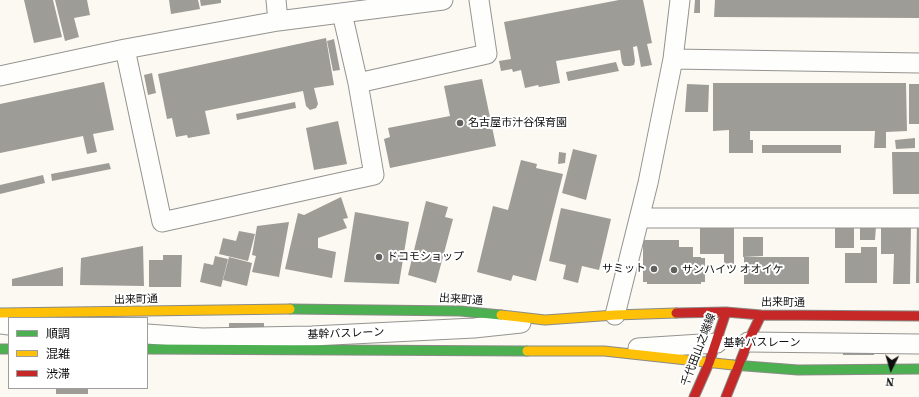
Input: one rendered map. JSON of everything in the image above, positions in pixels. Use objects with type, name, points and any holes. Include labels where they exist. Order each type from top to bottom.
[{"type":"main road","name":"出来町通","points":[[0,313],[186,312],[324,308],[460,311],[545,320],[726,312],[761,315],[919,316]]},
{"type":"main road","name":"千代田山之端線","points":[[694,397],[717,343],[726,312]]},
{"type":"main road","points":[[726,397],[740,366],[748,342],[761,315]]},
{"type":"main road","points":[[148,349],[604,351],[709,364],[798,370],[919,368]]},
{"type":"street","points":[[276,0],[278,20]]},
{"type":"street","points":[[0,76],[125,49],[278,20],[342,13],[414,2],[443,0]]},
{"type":"street","points":[[358,84],[487,54],[478,0]]},
{"type":"street","points":[[615,316],[648,183],[673,59],[680,0]]},
{"type":"street","points":[[125,49],[162,222],[374,175],[358,84],[342,13]]},
{"type":"street","points":[[673,59],[919,63]]},
{"type":"street","points":[[640,218],[919,218]]},
{"type":"street","name":"基幹バスレーン","points":[[148,334],[202,338],[318,336],[474,328],[545,320]]},
{"type":"street","name":"基幹バスレーン","points":[[748,342],[919,344]]},
{"type":"street","name":"基幹バスレーン","points":[[604,351],[717,343]]},
{"type":"lane","name":"基幹バスレーン","points":[[717,343],[748,342]]},
{"type":"building","points":[[24,0],[53,0],[62,37],[34,43]]},
{"type":"building","points":[[55,0],[87,0],[90,15],[74,18],[79,37],[65,41]]},
{"type":"building","points":[[169,0],[198,0],[200,9],[171,14]]},
{"type":"building","points":[[200,0],[221,0],[221,3],[201,6]]},
{"type":"building","points":[[619,0],[643,0],[652,43],[647,44],[652,65],[641,67],[637,46],[633,47],[635,61],[634,65],[630,66],[624,66],[622,63],[620,50],[556,61],[560,83],[539,87],[538,85],[525,88],[521,70],[513,72],[512,69],[501,71],[499,61],[511,59],[504,22]]},
{"type":"building","points":[[695,0],[700,0],[700,13],[694,13]]},
{"type":"building","points":[[715,0],[919,0],[919,18],[714,17]]},
{"type":"building","points":[[326,38],[334,85],[314,88],[318,104],[316,108],[310,110],[306,106],[303,91],[205,111],[210,134],[188,138],[187,135],[176,137],[172,118],[167,119],[158,74]]},
{"type":"building","points":[[334,39],[340,70],[333,71],[327,41]]},
{"type":"building","points":[[616,62],[619,71],[568,81],[566,72]]},
{"type":"building","points":[[152,73],[156,93],[148,95],[144,75]]},
{"type":"building","points":[[482,79],[496,146],[390,168],[384,139],[390,137],[388,128],[450,116],[444,86]]},
{"type":"building","points":[[104,82],[114,130],[93,134],[97,152],[87,154],[83,136],[0,153],[0,104]]},
{"type":"building","points":[[713,83],[906,83],[907,131],[886,132],[886,148],[874,148],[875,131],[750,131],[750,140],[753,140],[753,153],[729,153],[729,130],[713,131]]},
{"type":"building","points":[[687,84],[709,85],[708,112],[685,112]]},
{"type":"building","points":[[909,84],[919,84],[919,124],[909,124]]},
{"type":"building","points":[[295,102],[296,108],[237,120],[236,114]]},
{"type":"building","points":[[338,121],[347,164],[314,170],[306,128]]},
{"type":"building","points":[[915,138],[915,148],[896,149],[895,140]]},
{"type":"building","points":[[762,145],[841,145],[841,153],[762,153]]},
{"type":"building","points":[[573,149],[597,155],[586,200],[562,193]]},
{"type":"building","points":[[559,152],[566,153],[565,163],[558,164]]},
{"type":"building","points":[[892,152],[919,152],[919,194],[893,194]]},
{"type":"building","points":[[521,160],[537,164],[536,168],[563,174],[536,281],[513,275],[511,281],[477,272],[493,206],[508,210]]},
{"type":"building","points":[[109,163],[111,169],[52,181],[51,174]]},
{"type":"building","points":[[43,175],[45,183],[0,194],[0,185]]},
{"type":"building","points":[[341,197],[348,218],[343,219],[347,228],[318,238],[318,248],[336,252],[332,278],[285,269],[298,213],[304,215]]},
{"type":"building","points":[[426,201],[448,207],[445,217],[453,219],[436,283],[408,275]]},
{"type":"building","points":[[561,208],[611,219],[599,270],[582,266],[578,283],[563,279],[566,265],[549,261]]},
{"type":"building","points":[[355,212],[409,222],[399,284],[344,282]]},
{"type":"building","points":[[917,220],[919,220],[919,283],[916,283]]},
{"type":"building","points":[[289,222],[279,277],[252,272],[256,256],[252,255],[257,226]]},
{"type":"building","points":[[700,223],[734,223],[734,264],[724,264],[724,254],[700,254]]},
{"type":"building","points":[[835,226],[854,226],[854,248],[835,248]]},
{"type":"building","points":[[860,226],[876,226],[875,240],[860,240]]},
{"type":"building","points":[[881,226],[911,226],[910,284],[893,284],[894,254],[881,254]]},
{"type":"building","points":[[239,231],[255,234],[248,261],[219,254],[223,238],[236,241]]},
{"type":"building","points":[[743,237],[763,237],[763,256],[743,257]]},
{"type":"building","name":"サンハイツ オオイケ","points":[[643,240],[679,240],[679,247],[693,247],[693,257],[705,258],[705,282],[701,282],[701,284],[647,284],[647,282],[643,282]]},
{"type":"building","points":[[143,246],[144,286],[80,285],[81,258]]},
{"type":"building","points":[[861,247],[877,247],[877,283],[845,283],[845,253],[861,253]]},
{"type":"building","points":[[163,255],[182,255],[181,287],[149,287],[149,260],[163,260]]},
{"type":"building","points":[[215,256],[228,259],[221,287],[200,282],[204,263],[213,265]]},
{"type":"building","points":[[229,257],[252,263],[247,286],[223,280]]},
{"type":"building","points":[[744,257],[809,257],[809,284],[744,284]]},
{"type":"building","points":[[63,267],[63,286],[12,286],[12,279]]},
{"type":"building","points":[[229,323],[264,323],[264,329],[229,328]]},
{"type":"building","points":[[843,352],[874,352],[874,355],[843,355]]},
{"type":"building","points":[[56,389],[88,389],[88,394],[56,394]]},
{"type":"traffic: fast","points":[[290,309],[460,311],[501,315]]},
{"type":"traffic: fast","points":[[0,349],[8,349]]},
{"type":"traffic: fast","points":[[148,349],[527,351]]},
{"type":"traffic: fast","points":[[733,365],[798,370],[919,369]]},
{"type":"traffic: slow","points":[[0,313],[290,309]]},
{"type":"traffic: slow","points":[[501,315],[545,320],[615,315],[676,313]]},
{"type":"traffic: slow","points":[[527,351],[604,351],[733,365]]},
{"type":"traffic: jam","points":[[676,313],[726,312],[761,315],[919,316]]},
{"type":"traffic: jam","points":[[694,397],[709,363],[726,312]]},
{"type":"traffic: jam","points":[[726,397],[748,342],[761,315]]},
{"type":"place","name":"名古屋市汁谷保育園","points":[[460,123]]},
{"type":"place","name":"ドコモショップ","points":[[379,257]]},
{"type":"place","name":"サミット","points":[[654,269]]},
{"type":"place","name":"サンハイツ オオイケ","points":[[674,270]]}]
